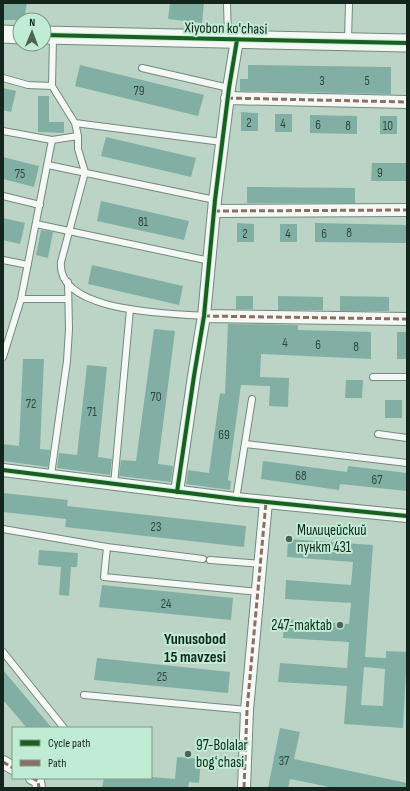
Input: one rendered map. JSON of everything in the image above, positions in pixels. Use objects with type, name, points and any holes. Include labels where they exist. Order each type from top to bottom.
[{"type":"street","name":"Xiyobon ko'chasi","points":[[52,35],[407,43]]},
{"type":"street","points":[[177,492],[204,316],[233,40]]},
{"type":"street","points":[[228,93],[407,102]]},
{"type":"street","points":[[215,205],[407,210]]},
{"type":"street","points":[[204,316],[407,319]]},
{"type":"street","points":[[3,470],[236,499],[407,516]]},
{"type":"street","points":[[244,788],[247,710],[266,502]]},
{"type":"street","points":[[3,762],[12,767]]},
{"type":"street","points":[[34,779],[38,781],[39,788]]},
{"type":"lane","points":[[227,3],[233,40]]},
{"type":"lane","points":[[348,42],[349,3]]},
{"type":"lane","points":[[49,52],[52,86],[75,123],[78,136],[78,149],[85,172],[69,231],[61,268],[62,276],[94,301],[130,310],[204,316]]},
{"type":"lane","points":[[142,68],[228,93]]},
{"type":"lane","points":[[3,78],[28,85],[52,86]]},
{"type":"lane","points":[[75,123],[222,142]]},
{"type":"lane","points":[[3,131],[52,140],[78,136]]},
{"type":"lane","points":[[3,357],[21,299],[52,140]]},
{"type":"lane","points":[[48,165],[85,172],[215,205]]},
{"type":"lane","points":[[3,196],[40,205]]},
{"type":"lane","points":[[36,224],[210,261]]},
{"type":"lane","points":[[3,260],[28,265]]},
{"type":"lane","points":[[51,475],[67,360],[69,329],[68,282]]},
{"type":"lane","points":[[21,299],[68,299]]},
{"type":"lane","points":[[114,485],[130,310]]},
{"type":"lane","points":[[373,377],[407,377]]},
{"type":"lane","points":[[236,499],[252,400]]},
{"type":"lane","points":[[378,434],[407,438]]},
{"type":"lane","points":[[245,444],[407,463]]},
{"type":"lane","points":[[3,529],[107,547],[261,564]]},
{"type":"lane","points":[[107,547],[104,576],[258,592]]},
{"type":"lane","points":[[3,652],[63,727]]},
{"type":"lane","points":[[84,695],[247,710]]},
{"type":"building","points":[[3,3],[27,3],[25,12],[12,12],[12,20],[3,20]]},
{"type":"building","points":[[170,3],[204,3],[202,23],[168,19]]},
{"type":"building","points":[[80,65],[204,95],[198,116],[75,86]]},
{"type":"building","points":[[248,65],[391,67],[391,94],[240,91],[240,79],[248,79]]},
{"type":"building","points":[[3,88],[16,91],[11,112],[3,110]]},
{"type":"building","points":[[38,96],[49,96],[49,122],[64,122],[64,133],[38,132]]},
{"type":"building","points":[[241,112],[258,113],[258,131],[241,131]]},
{"type":"building","points":[[275,114],[292,114],[292,132],[275,132]]},
{"type":"building","points":[[310,115],[357,116],[357,134],[310,133]]},
{"type":"building","points":[[380,116],[397,116],[397,134],[380,134]]},
{"type":"building","points":[[106,137],[196,158],[191,177],[101,156]]},
{"type":"building","points":[[3,157],[39,166],[34,187],[3,179]]},
{"type":"building","points":[[372,163],[407,163],[407,181],[371,181]]},
{"type":"building","points":[[247,187],[355,188],[355,203],[247,203]]},
{"type":"building","points":[[101,201],[189,221],[184,240],[97,221]]},
{"type":"building","points":[[3,218],[25,223],[20,244],[3,240]]},
{"type":"building","points":[[237,223],[254,224],[254,242],[237,242]]},
{"type":"building","points":[[315,223],[407,225],[407,243],[315,242]]},
{"type":"building","points":[[280,224],[297,224],[297,242],[280,242]]},
{"type":"building","points":[[41,230],[53,232],[48,258],[36,255]]},
{"type":"building","points":[[92,265],[183,286],[179,305],[88,284]]},
{"type":"building","points":[[236,296],[253,296],[253,309],[236,309]]},
{"type":"building","points":[[278,296],[323,297],[323,310],[278,310]]},
{"type":"building","points":[[340,296],[389,297],[389,311],[340,311]]},
{"type":"building","points":[[228,324],[298,325],[298,330],[371,332],[371,359],[261,354],[260,377],[289,378],[288,407],[269,406],[270,386],[241,385],[228,480],[231,481],[230,490],[186,484],[188,470],[209,473],[220,393],[225,394]]},
{"type":"building","points":[[154,329],[175,331],[158,464],[173,466],[171,482],[119,476],[121,460],[136,461]]},
{"type":"building","points":[[397,332],[407,332],[407,359],[397,359]]},
{"type":"building","points":[[23,359],[44,359],[40,449],[50,450],[48,467],[3,461],[3,444],[19,446]]},
{"type":"building","points":[[87,365],[107,367],[98,457],[112,459],[110,475],[57,468],[59,453],[77,455]]},
{"type":"building","points":[[346,380],[363,380],[362,398],[345,398]]},
{"type":"building","points":[[385,400],[402,400],[402,418],[385,418]]},
{"type":"building","points":[[263,461],[347,472],[348,466],[407,473],[407,491],[340,484],[339,490],[261,479]]},
{"type":"building","points":[[3,493],[68,500],[67,506],[246,526],[244,547],[65,527],[66,519],[3,512]]},
{"type":"building","points":[[288,539],[373,545],[365,657],[386,658],[386,651],[407,652],[403,728],[344,724],[347,686],[278,682],[280,663],[347,668],[349,642],[283,638],[284,619],[349,624],[351,603],[285,599],[286,580],[351,585],[353,562],[287,557]],"holes":[[[364,667],[385,669],[383,706],[361,705]]]},
{"type":"building","points":[[39,550],[78,553],[77,567],[71,567],[69,596],[59,595],[61,567],[38,565]]},
{"type":"building","points":[[102,585],[233,598],[231,620],[99,607]]},
{"type":"building","points":[[97,658],[230,672],[228,693],[94,680]]},
{"type":"building","points":[[3,670],[51,727],[26,727],[3,700]]},
{"type":"building","points":[[280,728],[300,732],[294,759],[407,783],[407,788],[334,788],[290,779],[288,788],[268,788]]},
{"type":"building","points":[[177,757],[201,759],[199,783],[189,782],[188,788],[102,788],[104,779],[152,779],[152,777],[175,779]]},
{"type":"marked path","points":[[227,98],[407,102]]},
{"type":"marked path","points":[[214,211],[407,210]]},
{"type":"marked path","points":[[204,316],[407,319]]},
{"type":"marked path","points":[[244,788],[247,710],[266,502]]},
{"type":"marked path","points":[[3,762],[12,767]]},
{"type":"marked path","points":[[34,779],[38,781],[39,788]]},
{"type":"cycle path","points":[[52,35],[407,43]]},
{"type":"cycle path","points":[[177,492],[204,316],[215,200],[229,88],[237,40]]},
{"type":"cycle path","points":[[3,470],[236,499],[407,516]]},
{"type":"place","name":"Милицейский пункт 431","points":[[289,539]]},
{"type":"place","name":"247-maktab","points":[[340,625]]},
{"type":"place","name":"97-Bolalar bogʻchasi","points":[[188,754]]},
{"type":"district","name":"Yunusobod 15 mavzesi","points":[[195,647]]}]
